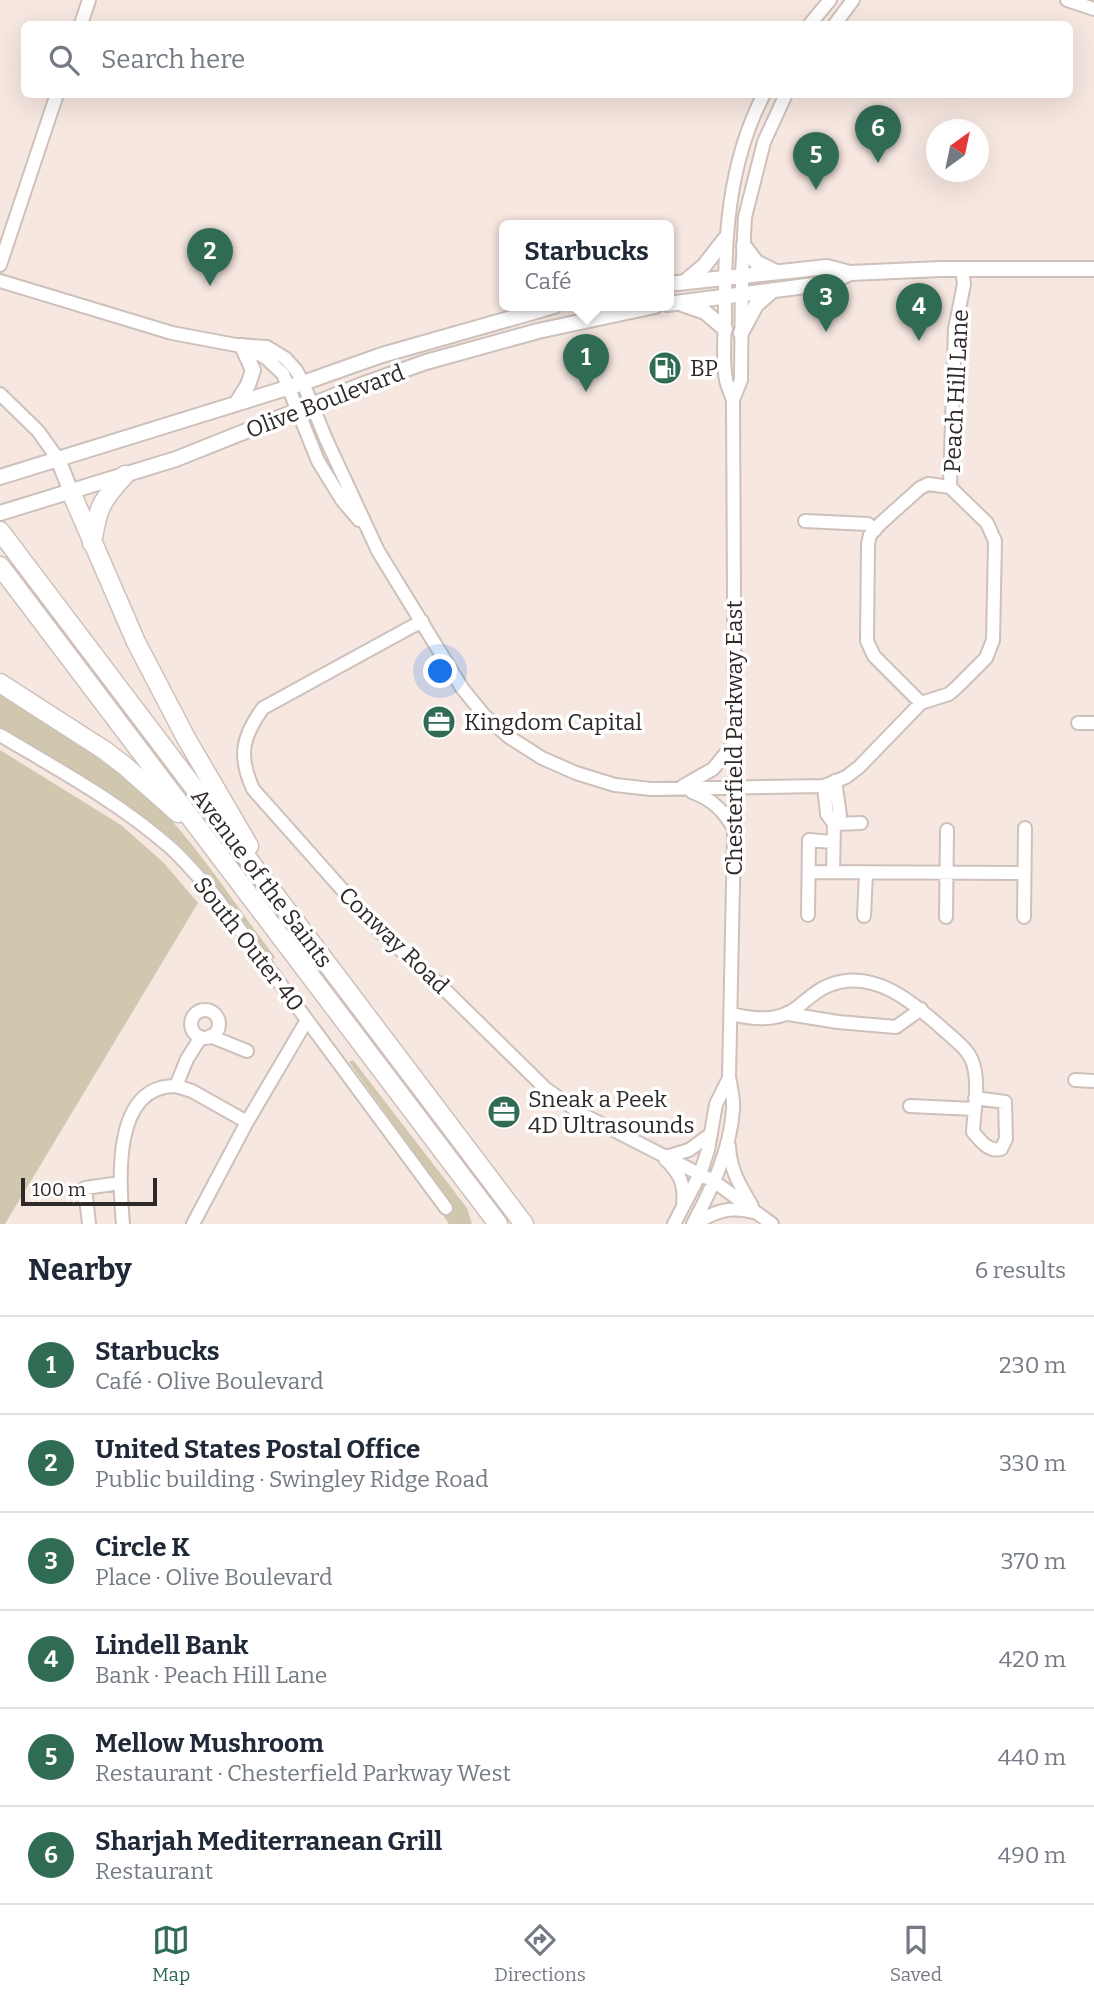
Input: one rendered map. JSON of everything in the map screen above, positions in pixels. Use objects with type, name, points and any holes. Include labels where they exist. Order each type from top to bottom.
[{"type":"highway","points":[[92,543],[97,511],[124,475]]},
{"type":"highway","points":[[71,492],[136,642],[192,750],[244,836],[269,887]]},
{"type":"highway","name":"Avenue of the Saints","points":[[4,537],[524,1224]]},
{"type":"highway","name":"Avenue of the Saints","points":[[0,566],[498,1224]]},
{"type":"highway","points":[[0,683],[125,766],[205,836]]},
{"type":"main road","points":[[686,281],[704,265],[725,239]]},
{"type":"main road","points":[[744,246],[756,262],[777,272]]},
{"type":"main road","points":[[674,283],[827,267],[850,273],[962,269],[1094,269]]},
{"type":"main road","points":[[674,303],[829,283],[850,273]]},
{"type":"main road","points":[[741,332],[756,305],[774,289]]},
{"type":"main road","points":[[674,304],[705,312],[725,329]]},
{"type":"main road","name":"Olive Boulevard","points":[[0,477],[296,385],[382,355],[536,311]]},
{"type":"main road","name":"Olive Boulevard","points":[[0,513],[210,447],[395,373],[538,331],[632,311]]},
{"type":"main road","points":[[236,404],[248,386],[253,370],[242,346]]},
{"type":"main road","points":[[58,459],[71,492]]},
{"type":"street","points":[[82,21],[89,0]]},
{"type":"street","points":[[812,21],[830,0]]},
{"type":"street","points":[[837,21],[853,0]]},
{"type":"street","points":[[1067,0],[1094,9]]},
{"type":"street","points":[[0,265],[56,98]]},
{"type":"street","name":"Chesterfield Parkway East","points":[[694,1224],[715,1182],[728,1138],[733,1108],[729,1077],[735,788],[733,400],[726,380],[725,239],[742,150],[762,98]]},
{"type":"street","name":"Chesterfield Parkway East","points":[[733,400],[741,380],[745,217],[764,142],[784,98]]},
{"type":"street","name":"Peach Hill Lane","points":[[830,784],[859,767],[921,703],[949,694],[957,687],[986,658],[993,640],[995,541],[987,523],[950,487],[956,329],[964,284],[962,269]]},
{"type":"street","points":[[0,281],[159,329],[242,346],[258,345],[278,353],[292,364],[298,411],[326,475],[342,500],[368,530]]},
{"type":"street","points":[[296,385],[312,405],[368,530],[472,701],[495,726],[524,748],[558,766],[615,785],[680,789],[830,784],[827,814],[834,824],[832,872]]},
{"type":"street","points":[[0,394],[38,431],[58,459]]},
{"type":"street","points":[[921,703],[874,656],[867,641],[868,544],[870,535],[875,530],[928,484],[950,487]]},
{"type":"street","points":[[806,521],[868,523],[875,530]]},
{"type":"street","name":"Conway Road","points":[[422,621],[275,699],[263,708],[254,721],[243,751],[248,778],[260,798],[379,932],[439,984],[546,1089],[582,1114],[715,1182],[772,1224]]},
{"type":"street","points":[[1078,723],[1094,723]]},
{"type":"street","name":"South Outer 40","points":[[0,735],[84,785],[140,823],[174,851],[216,897],[446,1208]]},
{"type":"street","points":[[680,789],[713,769],[735,742]]},
{"type":"street","points":[[680,789],[705,796],[719,808],[734,829]]},
{"type":"street","points":[[834,824],[861,823]]},
{"type":"street","points":[[1024,918],[1025,828]]},
{"type":"street","points":[[946,917],[947,830]]},
{"type":"street","points":[[808,915],[809,840],[832,842]]},
{"type":"street","points":[[809,872],[1024,873]]},
{"type":"street","points":[[864,916],[866,873]]},
{"type":"street","points":[[788,1014],[813,994],[830,985],[850,980],[872,982],[896,992],[920,1009],[969,1055],[974,1068],[974,1103],[909,1106]]},
{"type":"street","points":[[732,1014],[753,1019],[788,1014],[896,1027],[920,1009]]},
{"type":"street","points":[[193,1224],[247,1122],[307,1020]]},
{"type":"street","points":[[176,1086],[187,1059],[205,1036],[247,1051]]},
{"type":"street","name":"Chesterfield Parkway East","points":[[674,1224],[700,1174],[716,1104],[729,1077]]},
{"type":"street","points":[[1075,1080],[1094,1081]]},
{"type":"street","points":[[123,1224],[120,1183],[126,1136],[142,1096],[162,1085],[176,1086],[192,1091],[247,1122]]},
{"type":"street","points":[[660,1154],[689,1150],[711,1133]]},
{"type":"street","points":[[728,1138],[729,1159],[736,1180],[756,1212]]},
{"type":"street","points":[[660,1154],[681,1178],[684,1190],[683,1209]]},
{"type":"street","points":[[89,1224],[85,1188],[120,1183]]},
{"type":"street","points":[[694,1224],[721,1210],[740,1208],[756,1212]]},
{"type":"shaded area","points":[[0,694],[104,759],[163,810],[275,957],[272,960],[220,894],[192,863],[144,818],[84,777],[0,728]]},
{"type":"shaded area","points":[[0,750],[121,825],[164,863],[198,903],[5,1224],[0,1224]]},
{"type":"shaded area","points":[[353,1060],[467,1208],[472,1224],[449,1224],[441,1212],[452,1205],[349,1062]]},
{"type":"place","name":"Sharjah Mediterranean Grill","points":[[878,163]]},
{"type":"place","name":"Mellow Mushroom","points":[[816,190]]},
{"type":"place","name":"United States Postal Office","points":[[210,286]]},
{"type":"place","name":"Circle K","points":[[826,332]]},
{"type":"place","name":"Lindell Bank","points":[[919,341]]},
{"type":"place","name":"BP","points":[[665,368]]},
{"type":"place","name":"Starbucks","points":[[586,392]]},
{"type":"place","name":"Kingdom Capital","points":[[439,722]]},
{"type":"place","name":"Sneak a Peek 4D Ultrasounds","points":[[504,1112]]}]
